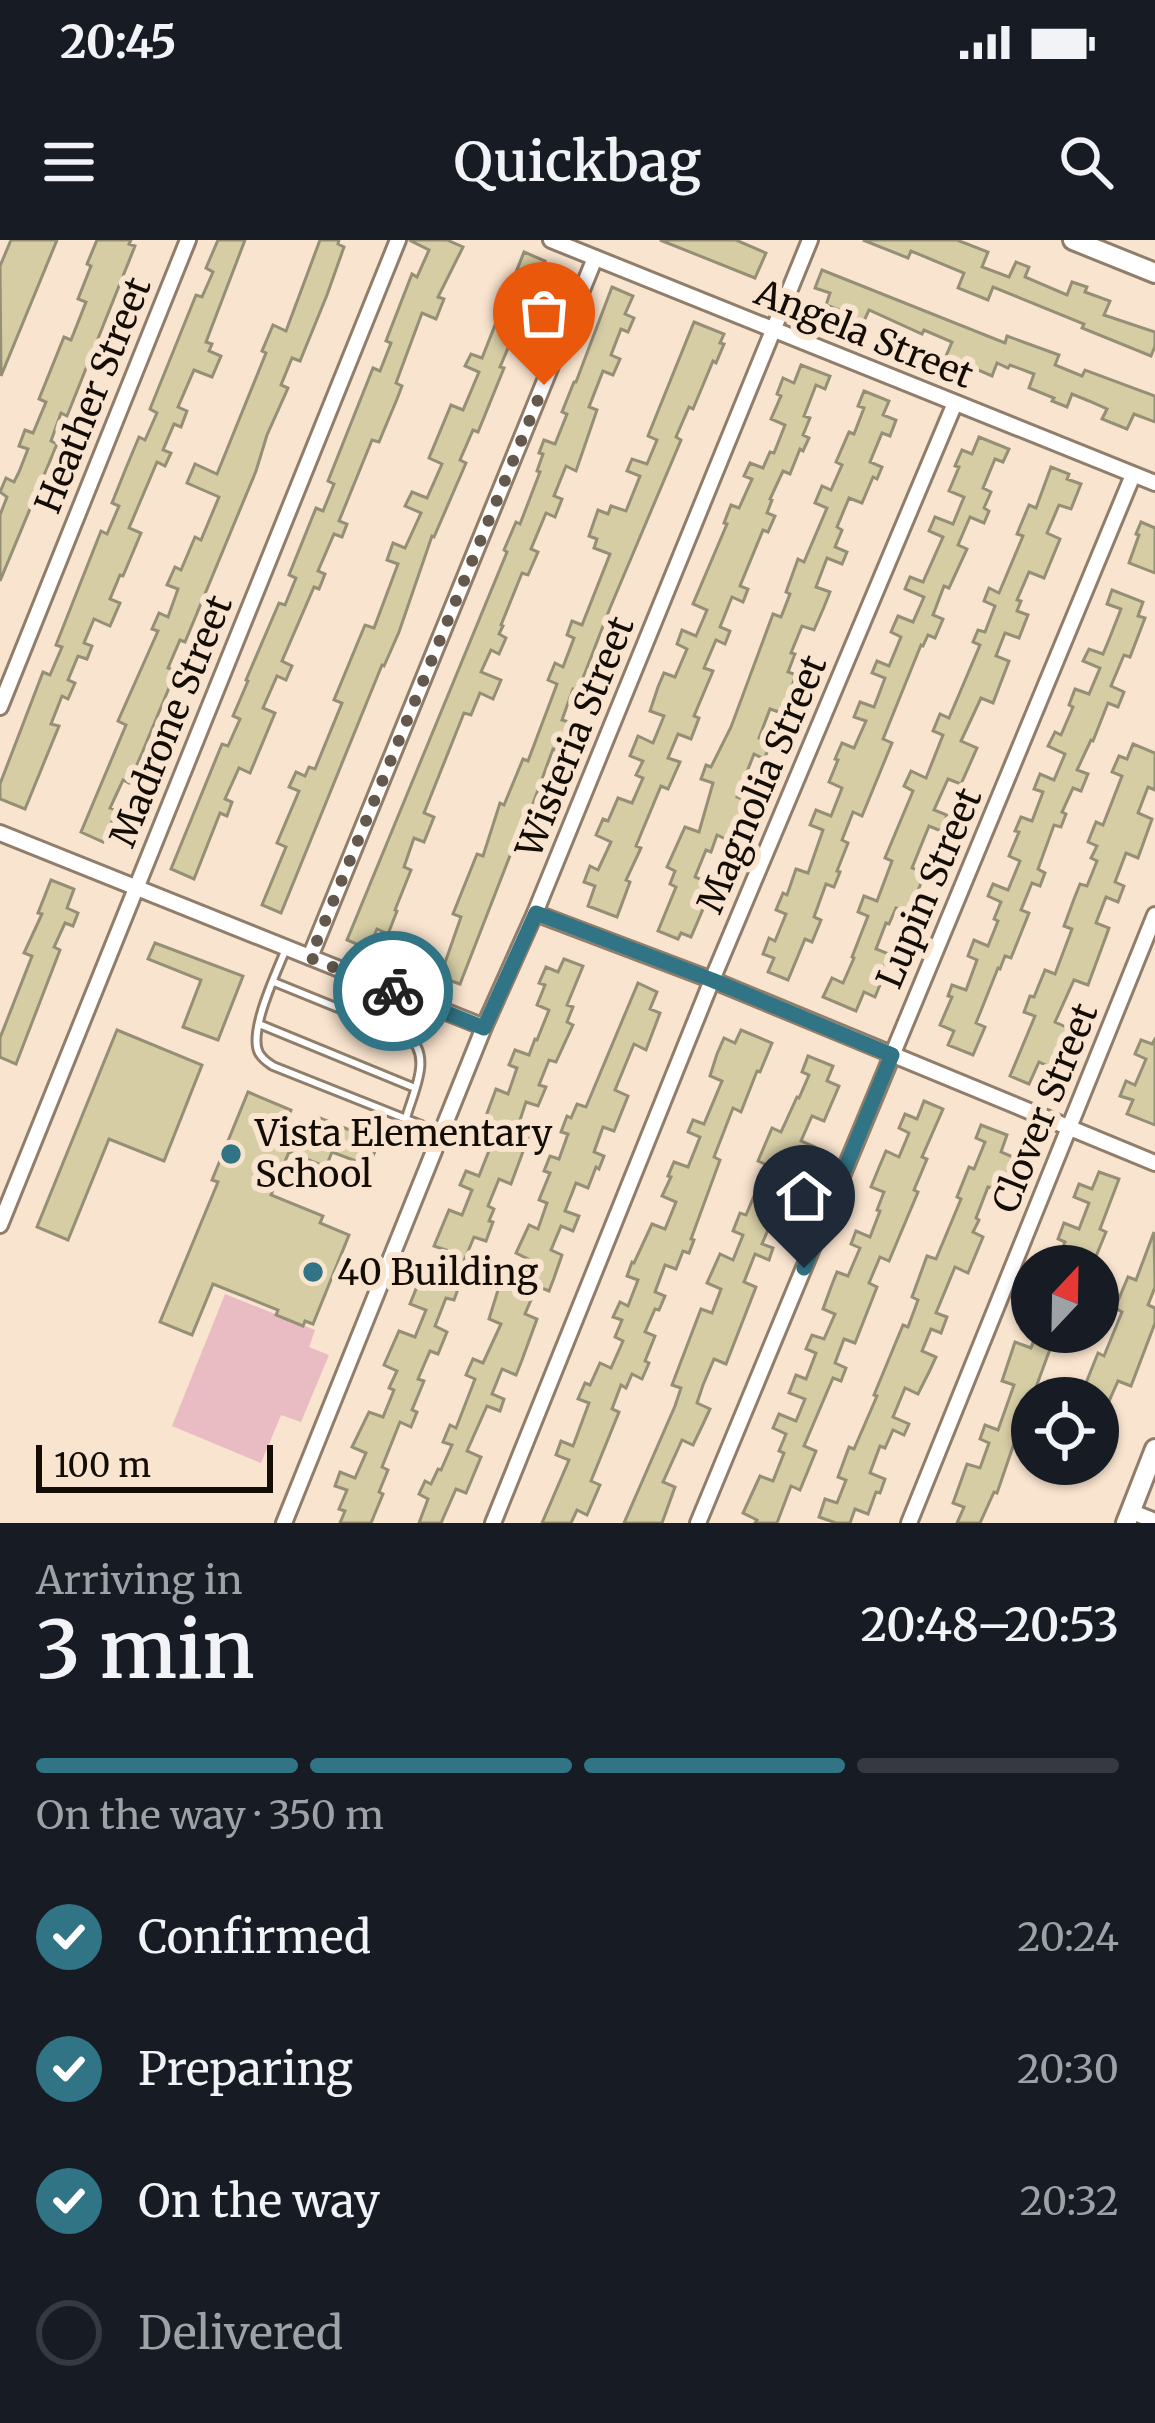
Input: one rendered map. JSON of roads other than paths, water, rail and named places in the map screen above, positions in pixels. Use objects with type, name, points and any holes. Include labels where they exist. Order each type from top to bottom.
[{"type":"main road","points":[[1073,240],[1154,268]]},
{"type":"main road","points":[[1128,1517],[1155,1449]]},
{"type":"street","name":"Heather Street","points":[[0,707],[188,240]]},
{"type":"street","name":"Madrone Street","points":[[0,1225],[398,240]]},
{"type":"street","name":"Angela Street","points":[[551,240],[1155,483]]},
{"type":"street","name":"Wisteria Street","points":[[284,1523],[810,240]]},
{"type":"street","points":[[310,958],[595,258]]},
{"type":"street","name":"Magnolia Street","points":[[493,1523],[712,980],[955,403]]},
{"type":"street","name":"Lupin Street","points":[[698,1523],[1133,475]]},
{"type":"street","points":[[0,832],[484,1028]]},
{"type":"street","points":[[536,913],[712,980],[1155,1163]]},
{"type":"street","name":"Clover Street","points":[[909,1523],[1155,915]]},
{"type":"street","points":[[1128,1517],[1155,1521]]},
{"type":"lane","points":[[286,948],[259,1024],[257,1049],[262,1059],[441,1132]]},
{"type":"lane","points":[[274,982],[417,1042],[422,1053],[406,1118]]},
{"type":"lane","points":[[259,1024],[415,1088]]},
{"type":"place","name":"Vista Elementary School","points":[[231,1154]]},
{"type":"place","name":"40 Building","points":[[313,1272]]}]
